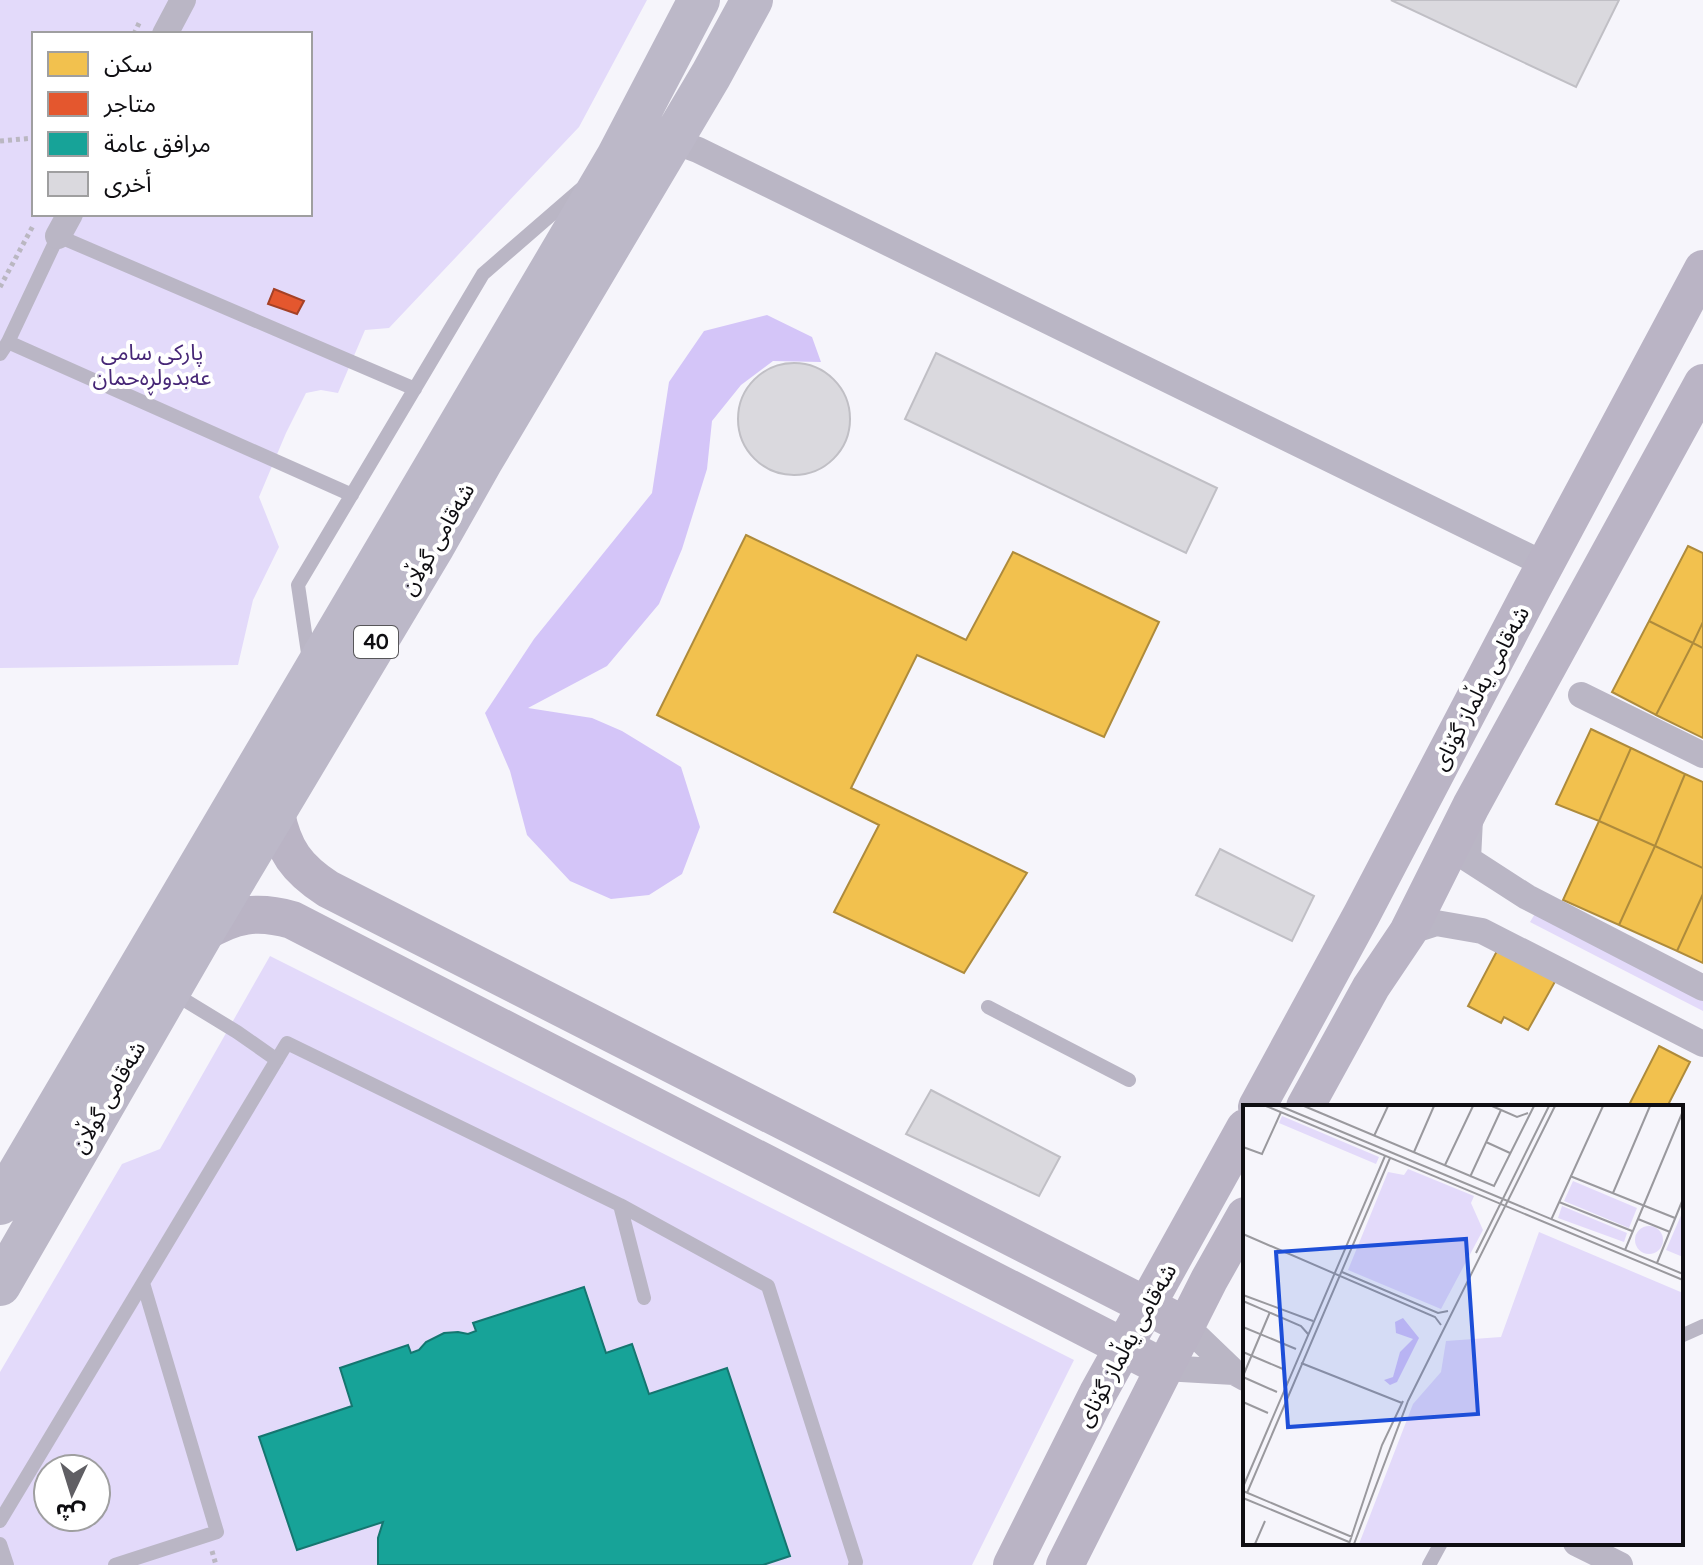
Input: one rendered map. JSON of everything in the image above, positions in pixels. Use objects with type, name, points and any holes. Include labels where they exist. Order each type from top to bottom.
[{"type":"main road","name":"شەقامی گوڵان","points":[[0,1285],[203,933],[434,546],[466,451],[699,0]]},
{"type":"main road","name":"شەقامی گوڵان","points":[[0,1204],[311,676],[466,451],[671,140],[752,0]]},
{"type":"street","points":[[166,32],[183,0]]},
{"type":"street","points":[[671,140],[726,164],[1546,565]]},
{"type":"street","name":"شەقامی یەڵماز گۆنای","points":[[1258,1105],[1703,269]]},
{"type":"street","points":[[1306,1105],[1371,987],[1408,932],[1471,806],[1703,383]]},
{"type":"street","points":[[1626,416],[1672,441]]},
{"type":"street","points":[[1581,695],[1703,755]]},
{"type":"street","points":[[1471,806],[1468,859],[1527,897],[1703,988]]},
{"type":"street","points":[[276,813],[279,832],[290,855],[312,879],[328,889],[1186,1326],[1240,1375]]},
{"type":"street","points":[[309,929],[298,911],[300,900],[307,892],[317,888],[328,889]]},
{"type":"street","points":[[203,933],[228,920],[255,914],[292,920],[1164,1368],[1240,1375]]},
{"type":"street","points":[[1408,932],[1436,923],[1482,931],[1703,1044]]},
{"type":"street","name":"شەقامی یەڵماز گۆنای","points":[[1012,1565],[1124,1347],[1243,1132]]},
{"type":"street","name":"شەقامی یەڵماز گۆنای","points":[[1065,1565],[1243,1220]]},
{"type":"street","points":[[1580,1545],[1620,1565]]},
{"type":"lane","points":[[311,676],[298,585],[483,274],[617,157]]},
{"type":"lane","points":[[352,495],[4,348],[64,225],[415,389]]},
{"type":"lane","points":[[169,991],[277,1060]]},
{"type":"lane","points":[[988,1007],[1129,1080]]},
{"type":"lane","points":[[0,1521],[287,1043],[620,1205],[768,1286],[855,1565]]},
{"type":"lane","points":[[620,1205],[644,1298]]},
{"type":"lane","points":[[115,1565],[217,1532],[143,1283]]},
{"type":"lane","points":[[1683,1335],[1703,1326]]},
{"type":"lane","points":[[0,1544],[7,1565]]},
{"type":"lane","points":[[1429,1565],[1440,1545]]},
{"type":"path","points":[[0,141],[32,138]]},
{"type":"path","points":[[0,287],[38,216]]},
{"type":"green space","name":"پارکی سامی عەبدولڕەحمان","points":[[0,0],[647,0],[579,127],[389,328],[365,330],[338,393],[321,390],[306,393],[259,497],[279,547],[253,600],[238,665],[0,668]]},
{"type":"green space","points":[[1536,912],[1703,999],[1703,1011],[1530,922]]},
{"type":"green space","points":[[270,956],[1074,1360],[972,1565],[0,1565],[0,1372],[122,1164],[160,1149]]},
{"type":"shaded area","points":[[767,315],[812,337],[821,362],[773,361],[741,385],[712,421],[707,469],[682,549],[659,604],[607,666],[528,708],[592,718],[622,731],[681,767],[700,827],[682,874],[649,895],[611,899],[570,881],[527,835],[510,771],[485,713],[534,639],[652,493],[669,382],[704,331]]},
{"type":"building: سكن","points":[[746,535],[966,640],[1013,552],[1159,622],[1104,737],[917,655],[851,788],[1027,873],[964,973],[834,912],[879,825],[657,715]]},
{"type":"building: سكن","points":[[1688,546],[1703,553],[1703,622],[1693,643],[1649,621]]},
{"type":"building: سكن","points":[[1649,621],[1693,643],[1656,715],[1612,692]]},
{"type":"building: سكن","points":[[1703,622],[1703,648],[1693,643]]},
{"type":"building: سكن","points":[[1693,643],[1703,648],[1703,738],[1656,715]]},
{"type":"building: سكن","points":[[1591,729],[1631,748],[1599,821],[1556,804]]},
{"type":"building: سكن","points":[[1631,748],[1685,774],[1655,846],[1599,821]]},
{"type":"building: سكن","points":[[1685,774],[1703,782],[1703,868],[1655,846]]},
{"type":"building: سكن","points":[[1599,821],[1655,846],[1619,925],[1563,900]]},
{"type":"building: سكن","points":[[1655,846],[1703,868],[1703,894],[1677,951],[1619,925]]},
{"type":"building: سكن","points":[[1703,894],[1703,963],[1677,951]]},
{"type":"building: سكن","points":[[1499,947],[1557,978],[1528,1030],[1504,1017],[1501,1023],[1468,1006]]},
{"type":"building: سكن","points":[[1659,1046],[1690,1062],[1668,1105],[1629,1105]]},
{"type":"building: متاجر","points":[[274,289],[304,301],[297,314],[268,304]]},
{"type":"building: مرافق عامة","points":[[584,1287],[606,1353],[632,1344],[649,1394],[727,1368],[790,1556],[763,1565],[378,1565],[378,1538],[383,1522],[297,1550],[259,1437],[352,1406],[340,1368],[408,1345],[411,1353],[444,1333],[468,1334],[476,1331],[473,1323]]},
{"type":"building: أخرى","points":[[1391,0],[1619,0],[1576,87]]},
{"type":"building: أخرى","points":[[936,353],[1217,488],[1186,553],[905,419]]},
{"type":"building: أخرى","points":[[794,363],[815,367],[834,379],[846,398],[850,419],[846,440],[834,459],[815,471],[794,475],[773,471],[754,459],[742,440],[738,419],[742,398],[754,379],[773,367]]},
{"type":"building: أخرى","points":[[1220,849],[1314,896],[1292,941],[1196,895]]},
{"type":"building: أخرى","points":[[931,1090],[1060,1157],[1039,1196],[906,1134]]}]
